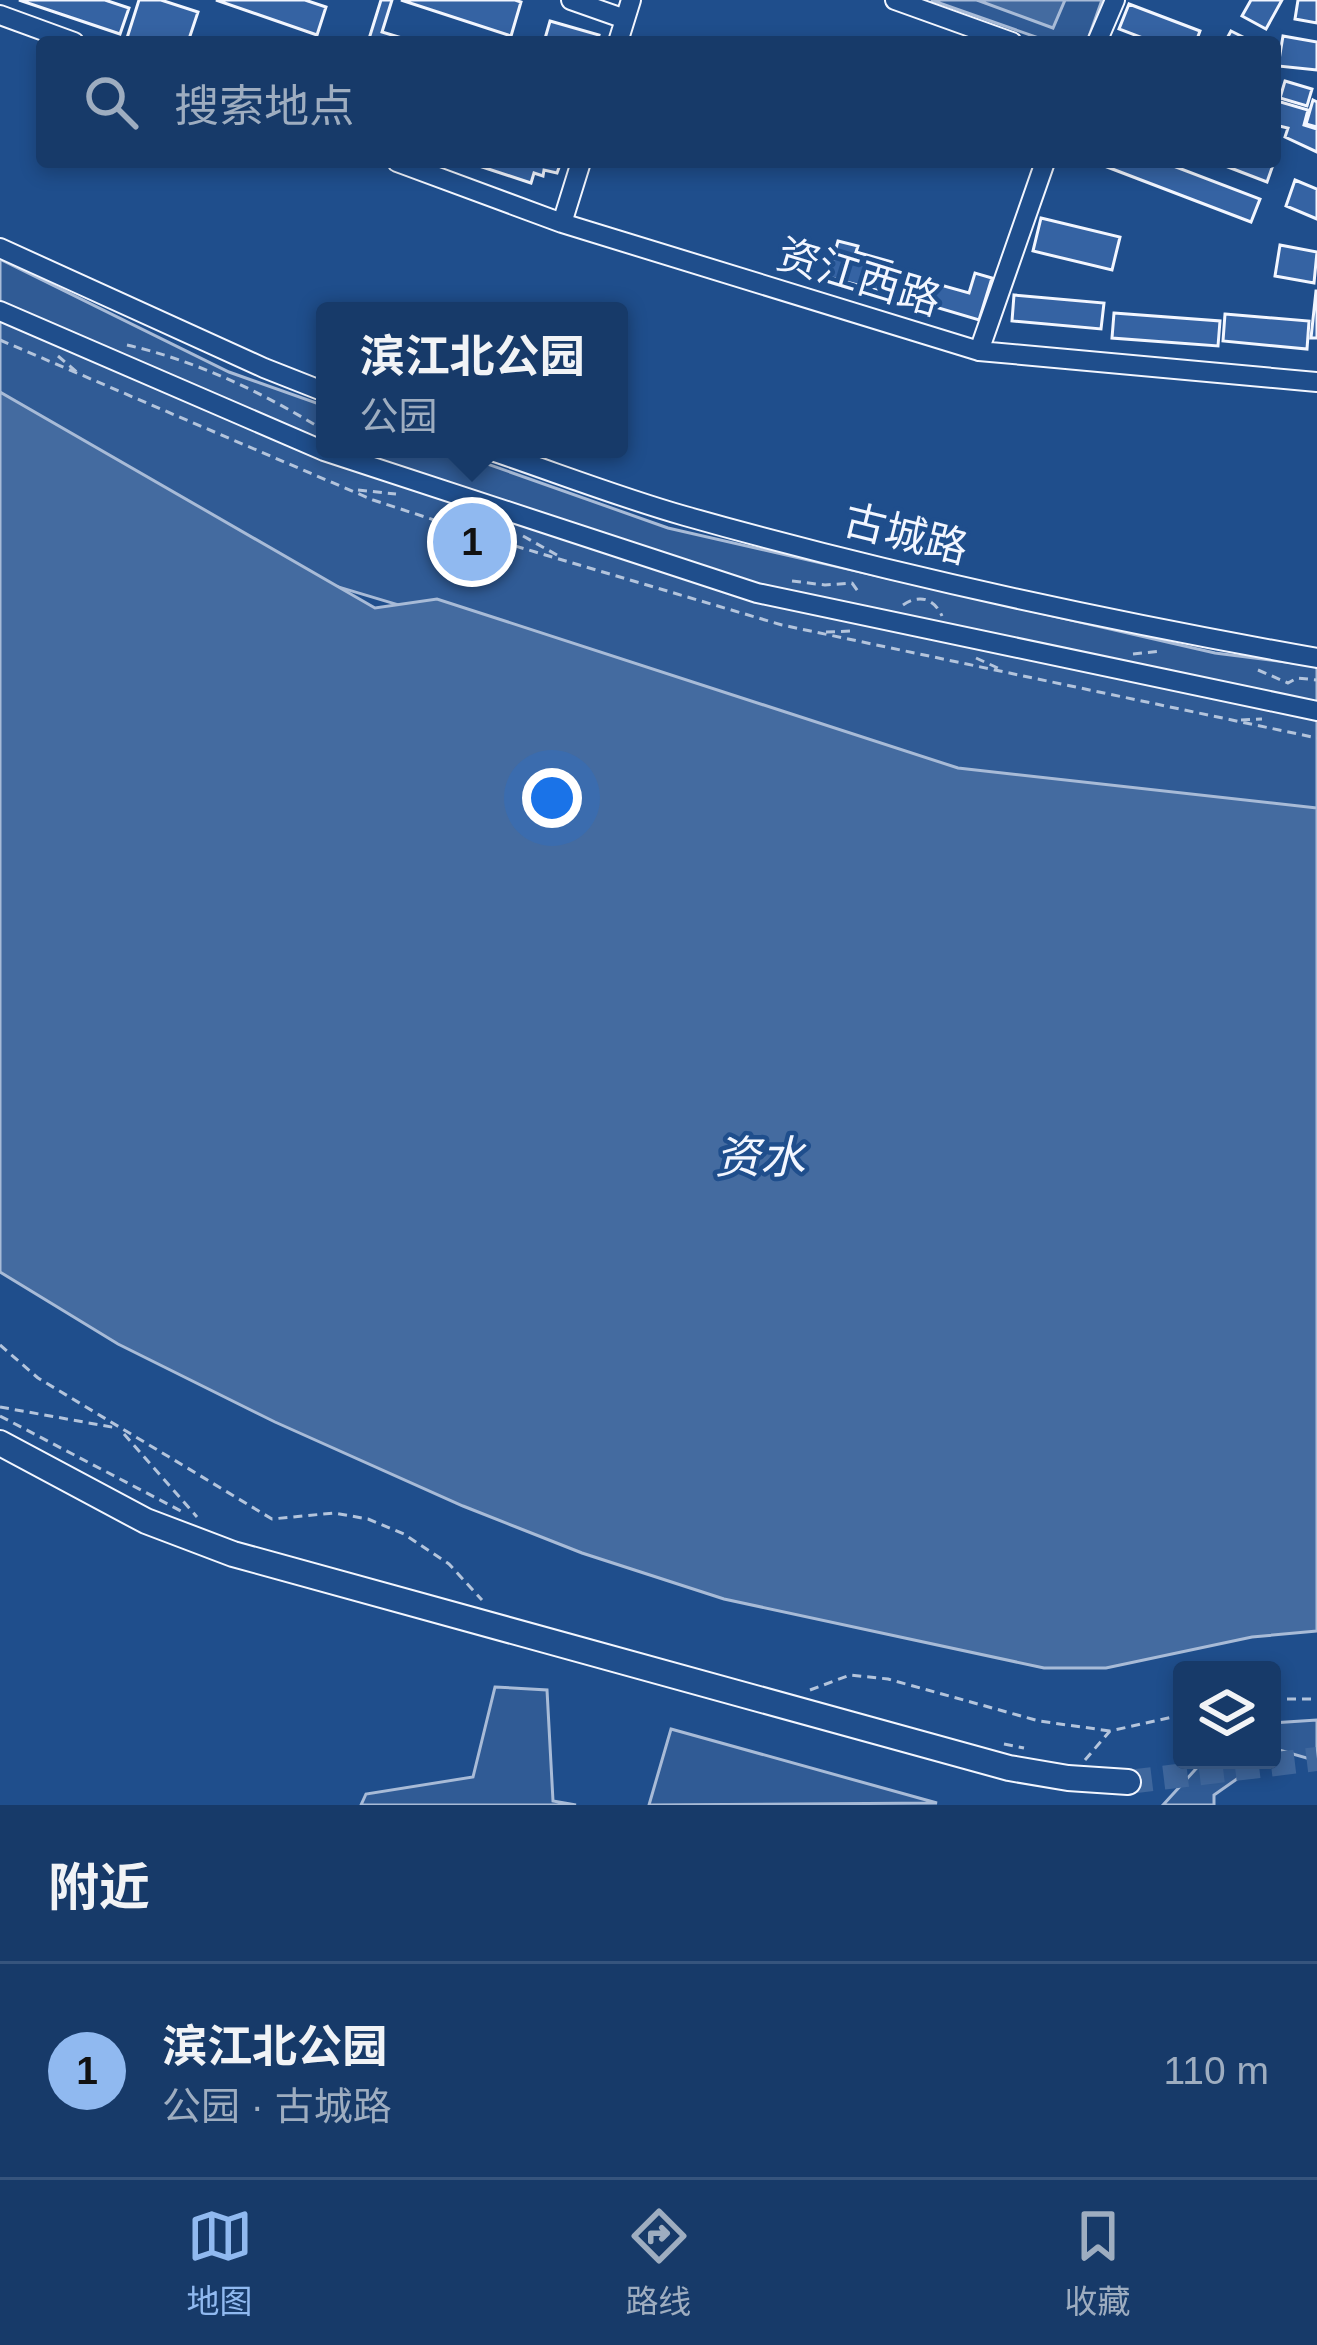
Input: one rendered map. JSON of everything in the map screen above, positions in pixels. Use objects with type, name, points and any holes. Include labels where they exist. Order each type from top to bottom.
[{"type":"main road","points":[[0,1443],[146,1521],[232,1554],[1009,1768],[1076,1769],[1128,1782]]},
{"type":"street","points":[[572,0],[628,10]]},
{"type":"street","points":[[895,0],[995,36]]},
{"type":"street","points":[[1099,36],[1115,0]]},
{"type":"street","points":[[0,15],[58,36]]},
{"type":"street","name":"资江西路","points":[[413,168],[562,224],[979,351],[1317,382]]},
{"type":"street","points":[[562,224],[579,168]]},
{"type":"street","points":[[979,351],[1044,168]]},
{"type":"street","points":[[0,248],[316,388]]},
{"type":"street","points":[[0,311],[316,448]]},
{"type":"street","points":[[345,458],[758,593],[1317,711]]},
{"type":"street","name":"古城路","points":[[513,458],[682,515],[927,578],[1130,625],[1317,658]]},
{"type":"path","points":[[780,580],[853,583],[860,604],[880,619],[892,616],[915,598],[937,604],[946,622]]},
{"type":"path","points":[[1119,656],[1162,651]]},
{"type":"path","points":[[1258,670],[1288,683],[1297,678],[1317,680]]},
{"type":"path","points":[[0,1345],[38,1378],[272,1519],[334,1513],[368,1519],[404,1534],[449,1564],[484,1602],[462,1596]]},
{"type":"path","points":[[0,1407],[119,1429],[199,1519],[0,1416]]},
{"type":"path","points":[[827,1698],[804,1692],[850,1675],[888,1679],[1039,1720],[1110,1731],[1173,1717]]},
{"type":"path","points":[[1281,1699],[1317,1699]]},
{"type":"path","points":[[1076,1769],[1110,1731]]},
{"type":"path","points":[[988,1740],[1031,1750]]},
{"type":"path","points":[[1076,1769],[1104,1761]]},
{"type":"shaded area","points":[[931,0],[1102,0],[1089,36],[1033,36]]},
{"type":"shaded area","points":[[0,259],[229,372],[316,403],[316,458],[470,458],[668,528],[1215,653],[1317,666],[1317,824],[995,783],[238,557],[0,408]]},
{"type":"shaded area","points":[[495,1687],[547,1690],[553,1801],[576,1805],[361,1805],[366,1794],[473,1777]]},
{"type":"shaded area","points":[[1317,1720],[1317,1761],[1281,1751],[1281,1722]]},
{"type":"shaded area","points":[[671,1729],[937,1803],[649,1805]]},
{"type":"shaded area","points":[[1196,1769],[1251,1769],[1214,1795],[1214,1805],[1163,1805]]},
{"type":"water","points":[[977,0],[1065,0],[1053,28]]},
{"type":"water","name":"资水","points":[[0,392],[375,608],[437,599],[958,768],[1317,808],[1317,1631],[1252,1637],[1106,1668],[1044,1668],[724,1599],[582,1553],[275,1422],[118,1344],[0,1272]]},
{"type":"building","points":[[19,0],[105,0],[129,8],[120,34]]},
{"type":"building","points":[[139,0],[161,0],[198,12],[190,36],[128,36]]},
{"type":"building","points":[[216,0],[305,0],[326,7],[317,35]]},
{"type":"building","points":[[381,0],[392,0],[382,32],[395,36],[370,36]]},
{"type":"building","points":[[401,0],[515,0],[521,2],[511,36]]},
{"type":"building","points":[[1251,0],[1282,0],[1266,29],[1242,16]]},
{"type":"building","points":[[1298,0],[1317,0],[1317,23],[1295,19]]},
{"type":"building","points":[[1129,4],[1200,31],[1198,36],[1137,36],[1119,29]]},
{"type":"building","points":[[550,21],[599,35],[599,36],[546,36]]},
{"type":"building","points":[[1283,36],[1317,42],[1317,70],[1281,66]]},
{"type":"building","points":[[1285,81],[1312,89],[1307,106],[1281,95]]},
{"type":"building","points":[[1313,100],[1317,102],[1317,127],[1306,124]]},
{"type":"building","points":[[1281,102],[1308,110],[1304,125],[1317,129],[1317,152],[1285,137],[1288,128],[1281,126]]},
{"type":"building","points":[[485,168],[559,168],[557,173],[544,170],[543,176],[534,173],[531,183]]},
{"type":"building","points":[[1110,168],[1179,168],[1260,199],[1251,222]]},
{"type":"building","points":[[1231,168],[1272,168],[1267,182]]},
{"type":"building","points":[[1295,180],[1317,189],[1317,219],[1286,206]]},
{"type":"building","points":[[1041,218],[1120,237],[1112,270],[1033,251]]},
{"type":"building","points":[[838,241],[858,246],[856,252],[892,262],[883,292],[828,277]]},
{"type":"building","points":[[1280,245],[1317,252],[1314,283],[1275,276]]},
{"type":"building","points":[[894,272],[969,293],[975,273],[992,278],[979,320],[888,293]]},
{"type":"building","points":[[1316,291],[1317,338],[1311,338]]},
{"type":"building","points":[[1014,295],[1104,303],[1101,329],[1012,321]]},
{"type":"building","points":[[1114,313],[1220,321],[1218,346],[1112,338]]},
{"type":"building","points":[[1225,314],[1309,321],[1307,349],[1223,341]]},
{"type":"tunnel","points":[[1128,1782],[1317,1759]]},
{"type":"place","name":"滨江北公园","points":[[472,542]]}]
